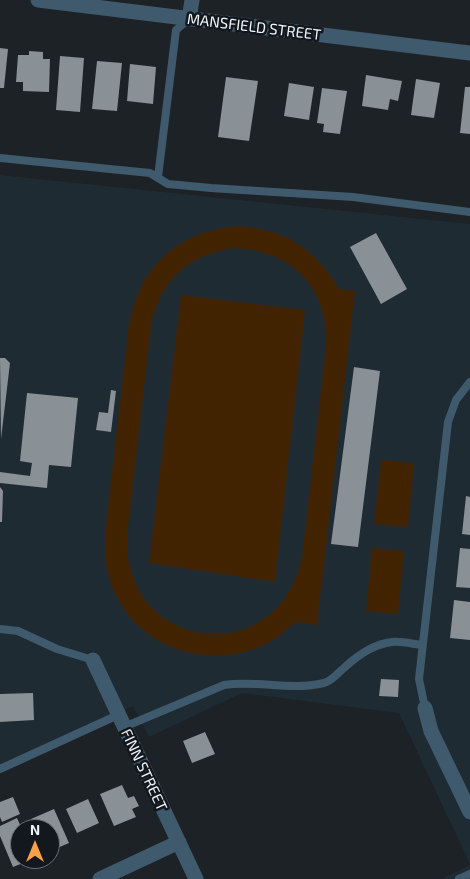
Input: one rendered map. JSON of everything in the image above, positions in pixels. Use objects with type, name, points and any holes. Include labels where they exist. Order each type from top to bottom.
[{"type":"street","name":"MANSFIELD STREET","points":[[38,0],[470,53]]},
{"type":"street","points":[[189,19],[192,0]]},
{"type":"street","name":"FINN STREET","points":[[93,660],[196,879]]},
{"type":"street","points":[[425,708],[431,731],[470,812]]},
{"type":"street","points":[[100,879],[179,842]]},
{"type":"lane","points":[[158,177],[176,30],[189,19]]},
{"type":"lane","points":[[0,158],[150,173],[168,184],[353,197],[470,212]]},
{"type":"lane","points":[[425,708],[419,679],[448,422],[456,400],[470,382]]},
{"type":"lane","points":[[0,629],[18,631],[57,650],[93,660]]},
{"type":"lane","points":[[0,769],[121,721],[224,685],[256,683],[295,687],[326,683],[353,659],[373,647],[392,642],[422,645]]},
{"type":"lane","points":[[459,879],[470,874]]},
{"type":"shaded area","points":[[0,175],[470,224],[470,864],[399,713],[242,693],[149,737],[133,706],[0,768]]},
{"type":"shaded area","points":[[234,226],[251,228],[267,231],[296,242],[308,251],[330,274],[339,289],[355,291],[317,625],[295,622],[268,643],[243,652],[218,656],[192,653],[169,646],[147,633],[129,616],[116,594],[105,560],[105,534],[129,324],[135,303],[142,285],[164,256],[178,245],[213,230]],"holes":[[[235,248],[274,256],[290,265],[303,276],[314,290],[321,307],[325,325],[326,346],[302,557],[288,594],[265,618],[236,632],[205,634],[175,625],[150,606],[133,576],[127,537],[151,326],[161,295],[179,272],[191,263],[219,251]]]},
{"type":"shaded area","points":[[181,295],[305,310],[275,582],[149,563]]},
{"type":"shaded area","points":[[381,460],[414,463],[408,527],[374,524]]},
{"type":"shaded area","points":[[372,548],[404,551],[398,614],[366,611]]},
{"type":"shaded area","points":[[470,865],[470,879],[441,879]]},
{"type":"building","points":[[0,48],[8,49],[4,88],[0,88]]},
{"type":"building","points":[[29,51],[43,52],[43,59],[50,59],[49,92],[23,91],[23,82],[16,82],[18,55],[29,55]]},
{"type":"building","points":[[60,56],[84,58],[80,112],[56,110]]},
{"type":"building","points":[[97,61],[122,63],[117,111],[92,109]]},
{"type":"building","points":[[130,64],[156,67],[153,104],[127,101]]},
{"type":"building","points":[[366,75],[402,81],[398,101],[390,99],[388,110],[362,106]]},
{"type":"building","points":[[226,77],[258,81],[249,141],[218,137]]},
{"type":"building","points":[[416,79],[440,83],[434,118],[411,115]]},
{"type":"building","points":[[289,83],[314,87],[309,120],[284,116]]},
{"type":"building","points":[[465,87],[470,87],[470,134],[460,133]]},
{"type":"building","points":[[322,88],[347,91],[340,134],[323,132],[324,124],[317,123]]},
{"type":"building","points":[[376,233],[407,289],[381,304],[350,247]]},
{"type":"building","points":[[0,358],[5,358],[10,363],[1,439]]},
{"type":"building","points":[[354,367],[380,371],[358,547],[331,544]]},
{"type":"building","points":[[111,390],[116,391],[111,432],[96,430],[99,412],[108,413]]},
{"type":"building","points":[[27,393],[78,398],[71,467],[49,465],[47,488],[0,483],[0,472],[30,476],[32,463],[20,461]]},
{"type":"building","points":[[0,487],[3,491],[2,522],[0,522]]},
{"type":"building","points":[[466,496],[470,497],[470,535],[462,534]]},
{"type":"building","points":[[460,548],[470,549],[470,588],[456,587]]},
{"type":"building","points":[[454,600],[470,602],[470,640],[450,638]]},
{"type":"building","points":[[381,679],[399,680],[398,697],[379,696]]},
{"type":"building","points":[[33,693],[34,720],[0,722],[0,694]]},
{"type":"building","points":[[205,732],[215,754],[192,763],[183,741]]},
{"type":"building","points":[[122,785],[128,798],[134,796],[139,806],[132,809],[136,817],[114,826],[100,794]]},
{"type":"building","points":[[13,797],[20,814],[2,822],[0,802]]},
{"type":"building","points":[[88,799],[99,823],[77,833],[66,809]]},
{"type":"building","points":[[54,809],[58,819],[31,819]]},
{"type":"building","points":[[10,821],[10,860],[0,836],[0,826]]},
{"type":"building","points":[[60,823],[69,843],[60,847]]}]
